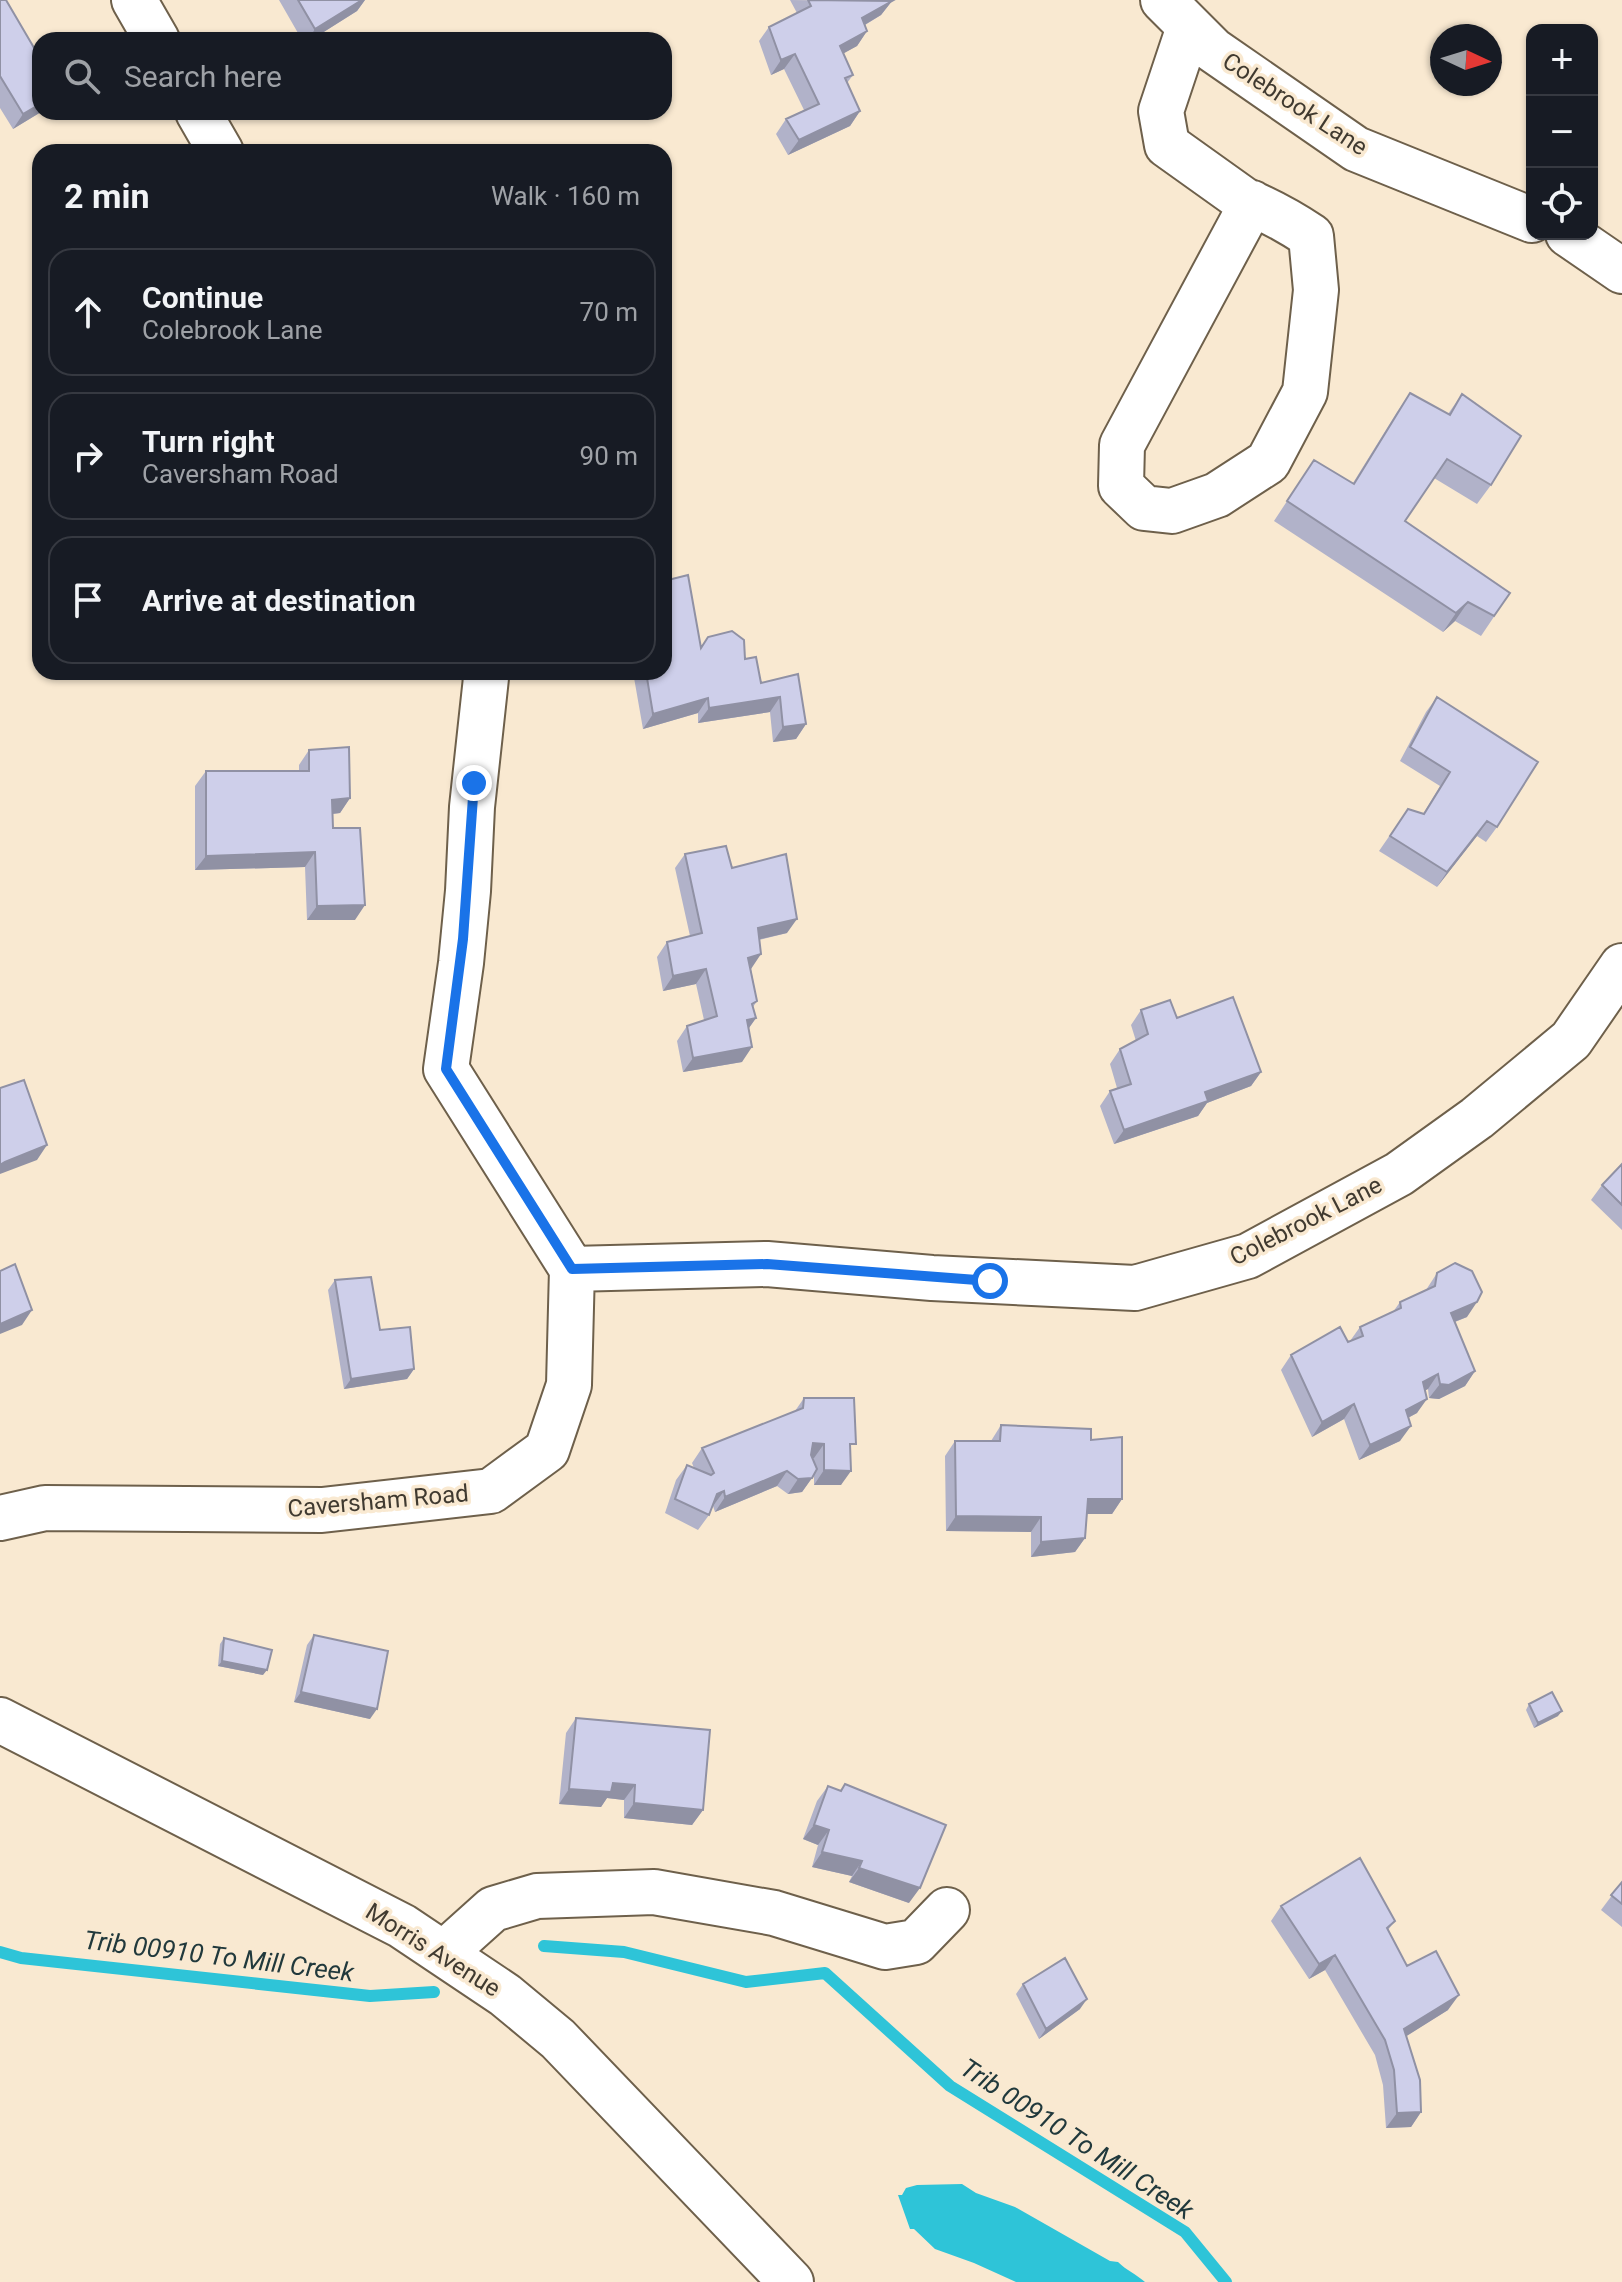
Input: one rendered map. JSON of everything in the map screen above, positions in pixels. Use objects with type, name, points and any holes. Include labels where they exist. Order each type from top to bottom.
[{"type":"street","points":[[134,0],[152,32]]},
{"type":"street","points":[[1176,13],[1161,111],[1167,145],[1252,203],[1311,236],[1316,290],[1305,392],[1268,462],[1217,495],[1172,511],[1144,508],[1121,486],[1122,445],[1252,203]]},
{"type":"street","name":"Colebrook Lane","points":[[1176,13],[1213,50],[1356,149],[1526,218]]},
{"type":"street","points":[[203,120],[216,144]]},
{"type":"street","points":[[1577,240],[1622,271]]},
{"type":"street","points":[[486,680],[472,807],[461,963],[446,1069],[572,1269]]},
{"type":"street","name":"Colebrook Lane","points":[[572,1269],[767,1264],[932,1278],[1135,1288],[1248,1256],[1399,1174],[1477,1118],[1571,1040],[1622,966]]},
{"type":"street","name":"Caversham Road","points":[[0,1518],[45,1508],[322,1510],[491,1491],[547,1450],[569,1385],[572,1269]]},
{"type":"street","name":"Morris Avenue","points":[[0,1720],[402,1926],[505,1995],[558,2039],[791,2282]]},
{"type":"street","points":[[444,1953],[493,1909],[537,1896],[654,1892],[774,1913],[885,1947],[916,1942],[947,1910]]},
{"type":"water","points":[[962,2184],[976,2193],[1015,2207],[1110,2261],[1118,2262],[1145,2282],[1016,2282],[935,2249],[914,2229],[910,2229],[898,2195],[902,2195],[906,2188],[917,2185]]},
{"type":"building","points":[[0,0],[6,0],[32,44],[32,109],[23,114],[0,76]]},
{"type":"building","points":[[298,0],[362,0],[315,29]]},
{"type":"building","points":[[808,0],[892,1],[862,18],[867,31],[840,46],[853,75],[845,78],[860,111],[799,140],[786,119],[819,104],[795,54],[781,60],[769,27],[811,6]]},
{"type":"building","points":[[1410,393],[1450,415],[1462,394],[1521,436],[1491,485],[1447,459],[1405,521],[1510,593],[1494,616],[1468,602],[1456,613],[1287,501],[1314,460],[1354,484]]},
{"type":"building","points":[[688,575],[701,648],[708,637],[732,631],[744,640],[745,659],[756,657],[761,683],[798,674],[806,724],[783,727],[780,697],[709,708],[708,698],[653,714],[647,680],[672,680],[672,579]]},
{"type":"building","points":[[1437,697],[1538,762],[1497,827],[1487,821],[1447,872],[1390,836],[1408,809],[1424,814],[1450,772],[1410,747]]},
{"type":"building","points":[[349,747],[350,798],[332,800],[333,828],[360,828],[365,905],[317,906],[315,852],[206,856],[206,771],[309,771],[309,750]]},
{"type":"building","points":[[726,846],[732,868],[786,854],[797,919],[758,928],[761,954],[748,958],[757,1001],[752,1004],[756,1018],[747,1020],[752,1047],[693,1058],[687,1026],[717,1016],[706,969],[673,976],[667,942],[702,933],[685,854]]},
{"type":"building","points":[[1233,997],[1261,1072],[1205,1092],[1208,1101],[1124,1130],[1110,1091],[1131,1084],[1120,1049],[1148,1034],[1141,1010],[1170,1000],[1177,1018]]},
{"type":"building","points":[[24,1080],[47,1145],[0,1165],[0,1088]]},
{"type":"building","points":[[1622,1164],[1622,1205],[1602,1185]]},
{"type":"building","points":[[1455,1263],[1472,1271],[1482,1292],[1477,1302],[1451,1313],[1475,1371],[1449,1385],[1440,1384],[1438,1374],[1423,1382],[1427,1399],[1406,1410],[1411,1426],[1370,1445],[1354,1404],[1322,1422],[1291,1355],[1340,1327],[1348,1342],[1363,1336],[1360,1327],[1401,1308],[1400,1302],[1435,1286],[1437,1273]]},
{"type":"building","points":[[15,1264],[32,1310],[0,1324],[0,1271]]},
{"type":"building","points":[[371,1277],[380,1330],[410,1327],[414,1369],[351,1379],[335,1280]]},
{"type":"building","points":[[804,1398],[854,1398],[856,1444],[850,1444],[851,1471],[824,1470],[824,1444],[813,1443],[811,1455],[817,1469],[812,1478],[798,1479],[787,1471],[725,1497],[724,1491],[717,1494],[709,1515],[675,1499],[687,1465],[711,1475],[714,1473],[702,1448],[803,1408]]},
{"type":"building","points":[[1001,1425],[1091,1429],[1091,1440],[1122,1437],[1122,1499],[1088,1499],[1085,1538],[1041,1542],[1041,1517],[956,1516],[955,1441],[1000,1441]]},
{"type":"building","points":[[314,1635],[388,1651],[377,1709],[301,1692]]},
{"type":"building","points":[[224,1638],[272,1650],[267,1670],[222,1661]]},
{"type":"building","points":[[1552,1692],[1562,1711],[1538,1723],[1529,1704]]},
{"type":"building","points":[[576,1718],[710,1730],[703,1810],[634,1803],[635,1785],[613,1783],[611,1792],[569,1789]]},
{"type":"building","points":[[845,1784],[946,1825],[920,1888],[859,1868],[862,1861],[822,1852],[829,1830],[814,1825],[828,1786],[841,1791]]},
{"type":"building","points":[[1360,1858],[1395,1921],[1387,1928],[1407,1966],[1436,1951],[1459,1995],[1404,2029],[1420,2080],[1421,2112],[1397,2113],[1394,2070],[1385,2040],[1335,1955],[1319,1964],[1281,1906]]},
{"type":"building","points":[[1622,1882],[1622,1904],[1611,1895]]},
{"type":"building","points":[[1065,1958],[1087,1999],[1046,2029],[1023,1984]]},
{"type":"waterway","name":"Trib 00910 To Mill Creek","points":[[544,1946],[624,1952],[746,1982],[825,1973],[950,2086],[1185,2232],[1226,2282]]},
{"type":"waterway","name":"Trib 00910 To Mill Creek","points":[[0,1952],[21,1958],[370,1996],[434,1992]]},
{"type":"route","points":[[474,783],[461,963],[446,1069],[572,1269],[767,1264],[990,1281]]}]
